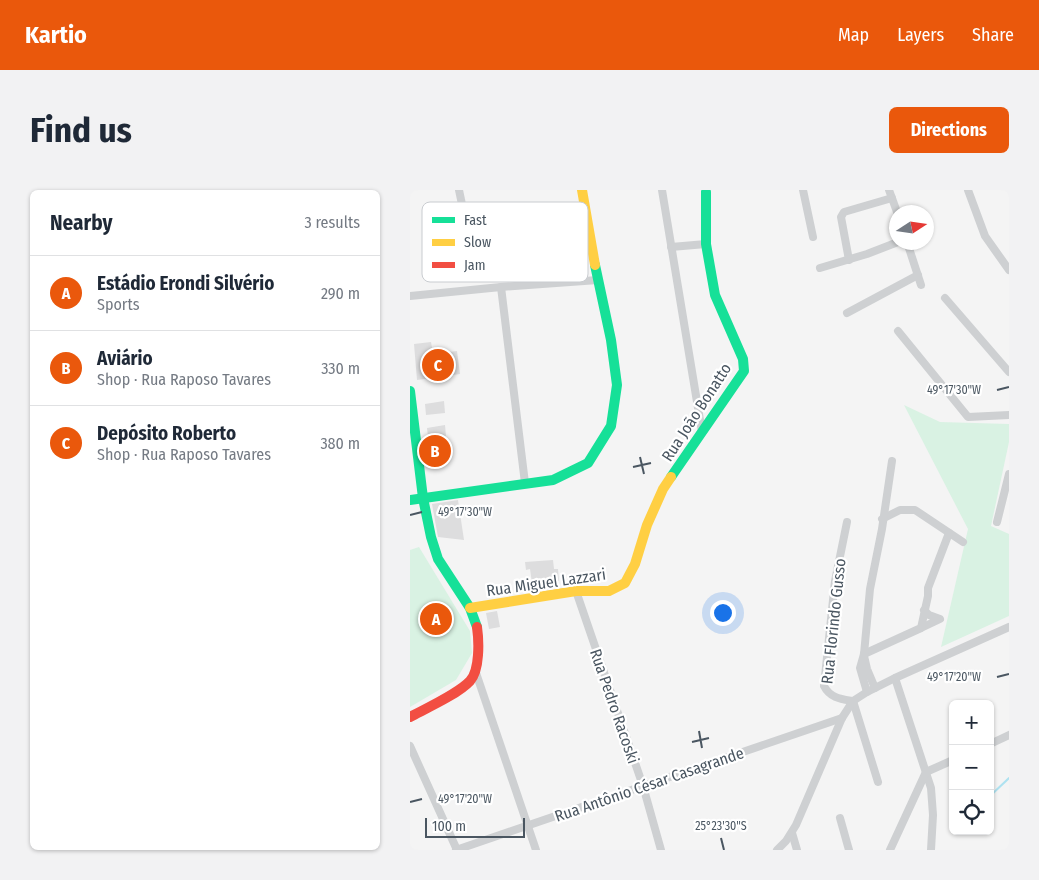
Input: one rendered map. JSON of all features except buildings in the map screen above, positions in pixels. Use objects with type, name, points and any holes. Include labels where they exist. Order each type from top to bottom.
[{"type":"street","points":[[662,190],[702,432]]},
{"type":"street","points":[[803,190],[812,237]]},
{"type":"street","points":[[889,190],[894,205]]},
{"type":"street","points":[[968,190],[984,236],[1009,270]]},
{"type":"street","name":"Rua João Bonatto","points":[[625,583],[635,564],[647,524],[663,489],[744,370],[743,359],[716,296],[706,244],[706,192]]},
{"type":"street","points":[[849,260],[841,217],[844,212],[892,198]]},
{"type":"street","points":[[410,500],[553,480],[588,462],[611,426],[616,385],[611,340],[588,224]]},
{"type":"street","points":[[671,246],[706,244]]},
{"type":"street","points":[[820,268],[889,245]]},
{"type":"street","points":[[910,250],[921,285]]},
{"type":"street","points":[[847,314],[918,276]]},
{"type":"street","points":[[588,281],[598,280]]},
{"type":"street","points":[[410,296],[570,282]]},
{"type":"street","points":[[500,287],[526,483]]},
{"type":"street","points":[[945,298],[1009,372]]},
{"type":"street","points":[[898,331],[968,416],[1009,415]]},
{"type":"street","points":[[410,391],[423,498],[431,537],[438,559],[470,608],[477,626],[479,644],[475,670],[471,680],[452,694],[410,717]]},
{"type":"street","points":[[867,692],[859,671],[864,654],[867,607],[882,529],[892,461]]},
{"type":"street","points":[[997,522],[1009,474]]},
{"type":"street","points":[[882,519],[900,510],[914,510],[963,542]]},
{"type":"street","name":"Rua Florindo Gusso","points":[[847,522],[835,581],[824,683],[825,689],[830,695],[841,700],[853,701]]},
{"type":"street","points":[[921,628],[932,577],[949,533]]},
{"type":"street","name":"Rua Miguel Lazzari","points":[[470,608],[576,591],[609,591],[625,583]]},
{"type":"street","name":"Rua Pedro Racoski","points":[[576,591],[643,786],[661,850]]},
{"type":"street","points":[[864,654],[940,619],[928,615],[924,610]]},
{"type":"street","points":[[777,850],[792,833],[842,718],[853,701],[895,678],[1009,627]]},
{"type":"street","points":[[864,654],[867,669],[875,688]]},
{"type":"street","points":[[475,670],[536,850]]},
{"type":"street","points":[[895,678],[930,788],[933,815],[931,850]]},
{"type":"street","points":[[853,701],[878,782]]},
{"type":"street","name":"Rua Antônio César Casagrande","points":[[456,850],[842,718]]},
{"type":"street","points":[[994,742],[1009,735]]},
{"type":"street","points":[[410,746],[456,850]]},
{"type":"street","points":[[890,850],[926,772],[949,762]]},
{"type":"street","points":[[840,818],[849,850]]},
{"type":"street","points":[[792,833],[797,850]]},
{"type":"green space","points":[[904,405],[940,422],[1009,424],[1009,442],[991,526],[1009,534],[1009,616],[941,647],[968,529]]},
{"type":"green space","points":[[419,547],[470,631],[472,653],[456,680],[410,707],[410,550]]},
{"type":"waterway","points":[[994,792],[1009,778]]},
{"type":"traffic: fast","points":[[671,477],[744,371],[743,359],[715,295],[706,244],[706,192]]},
{"type":"traffic: fast","points":[[410,500],[553,480],[588,463],[611,426],[617,385],[611,340],[595,265]]},
{"type":"traffic: fast","points":[[410,391],[423,498],[431,537],[438,559],[470,608],[477,627]]},
{"type":"traffic: slow","points":[[582,190],[584,202]]},
{"type":"traffic: slow","points":[[588,225],[595,265]]},
{"type":"traffic: slow","points":[[470,608],[576,591],[609,591],[625,583],[635,564],[647,525],[663,489],[671,477]]},
{"type":"traffic: jam","points":[[410,717],[450,696],[470,681],[476,670],[477,663],[477,627]]},
{"type":"place","name":"Depósito Roberto","points":[[438,365]]},
{"type":"place","name":"Aviário","points":[[435,451]]},
{"type":"place","name":"Estádio Erondi Silvério","points":[[436,619]]}]
